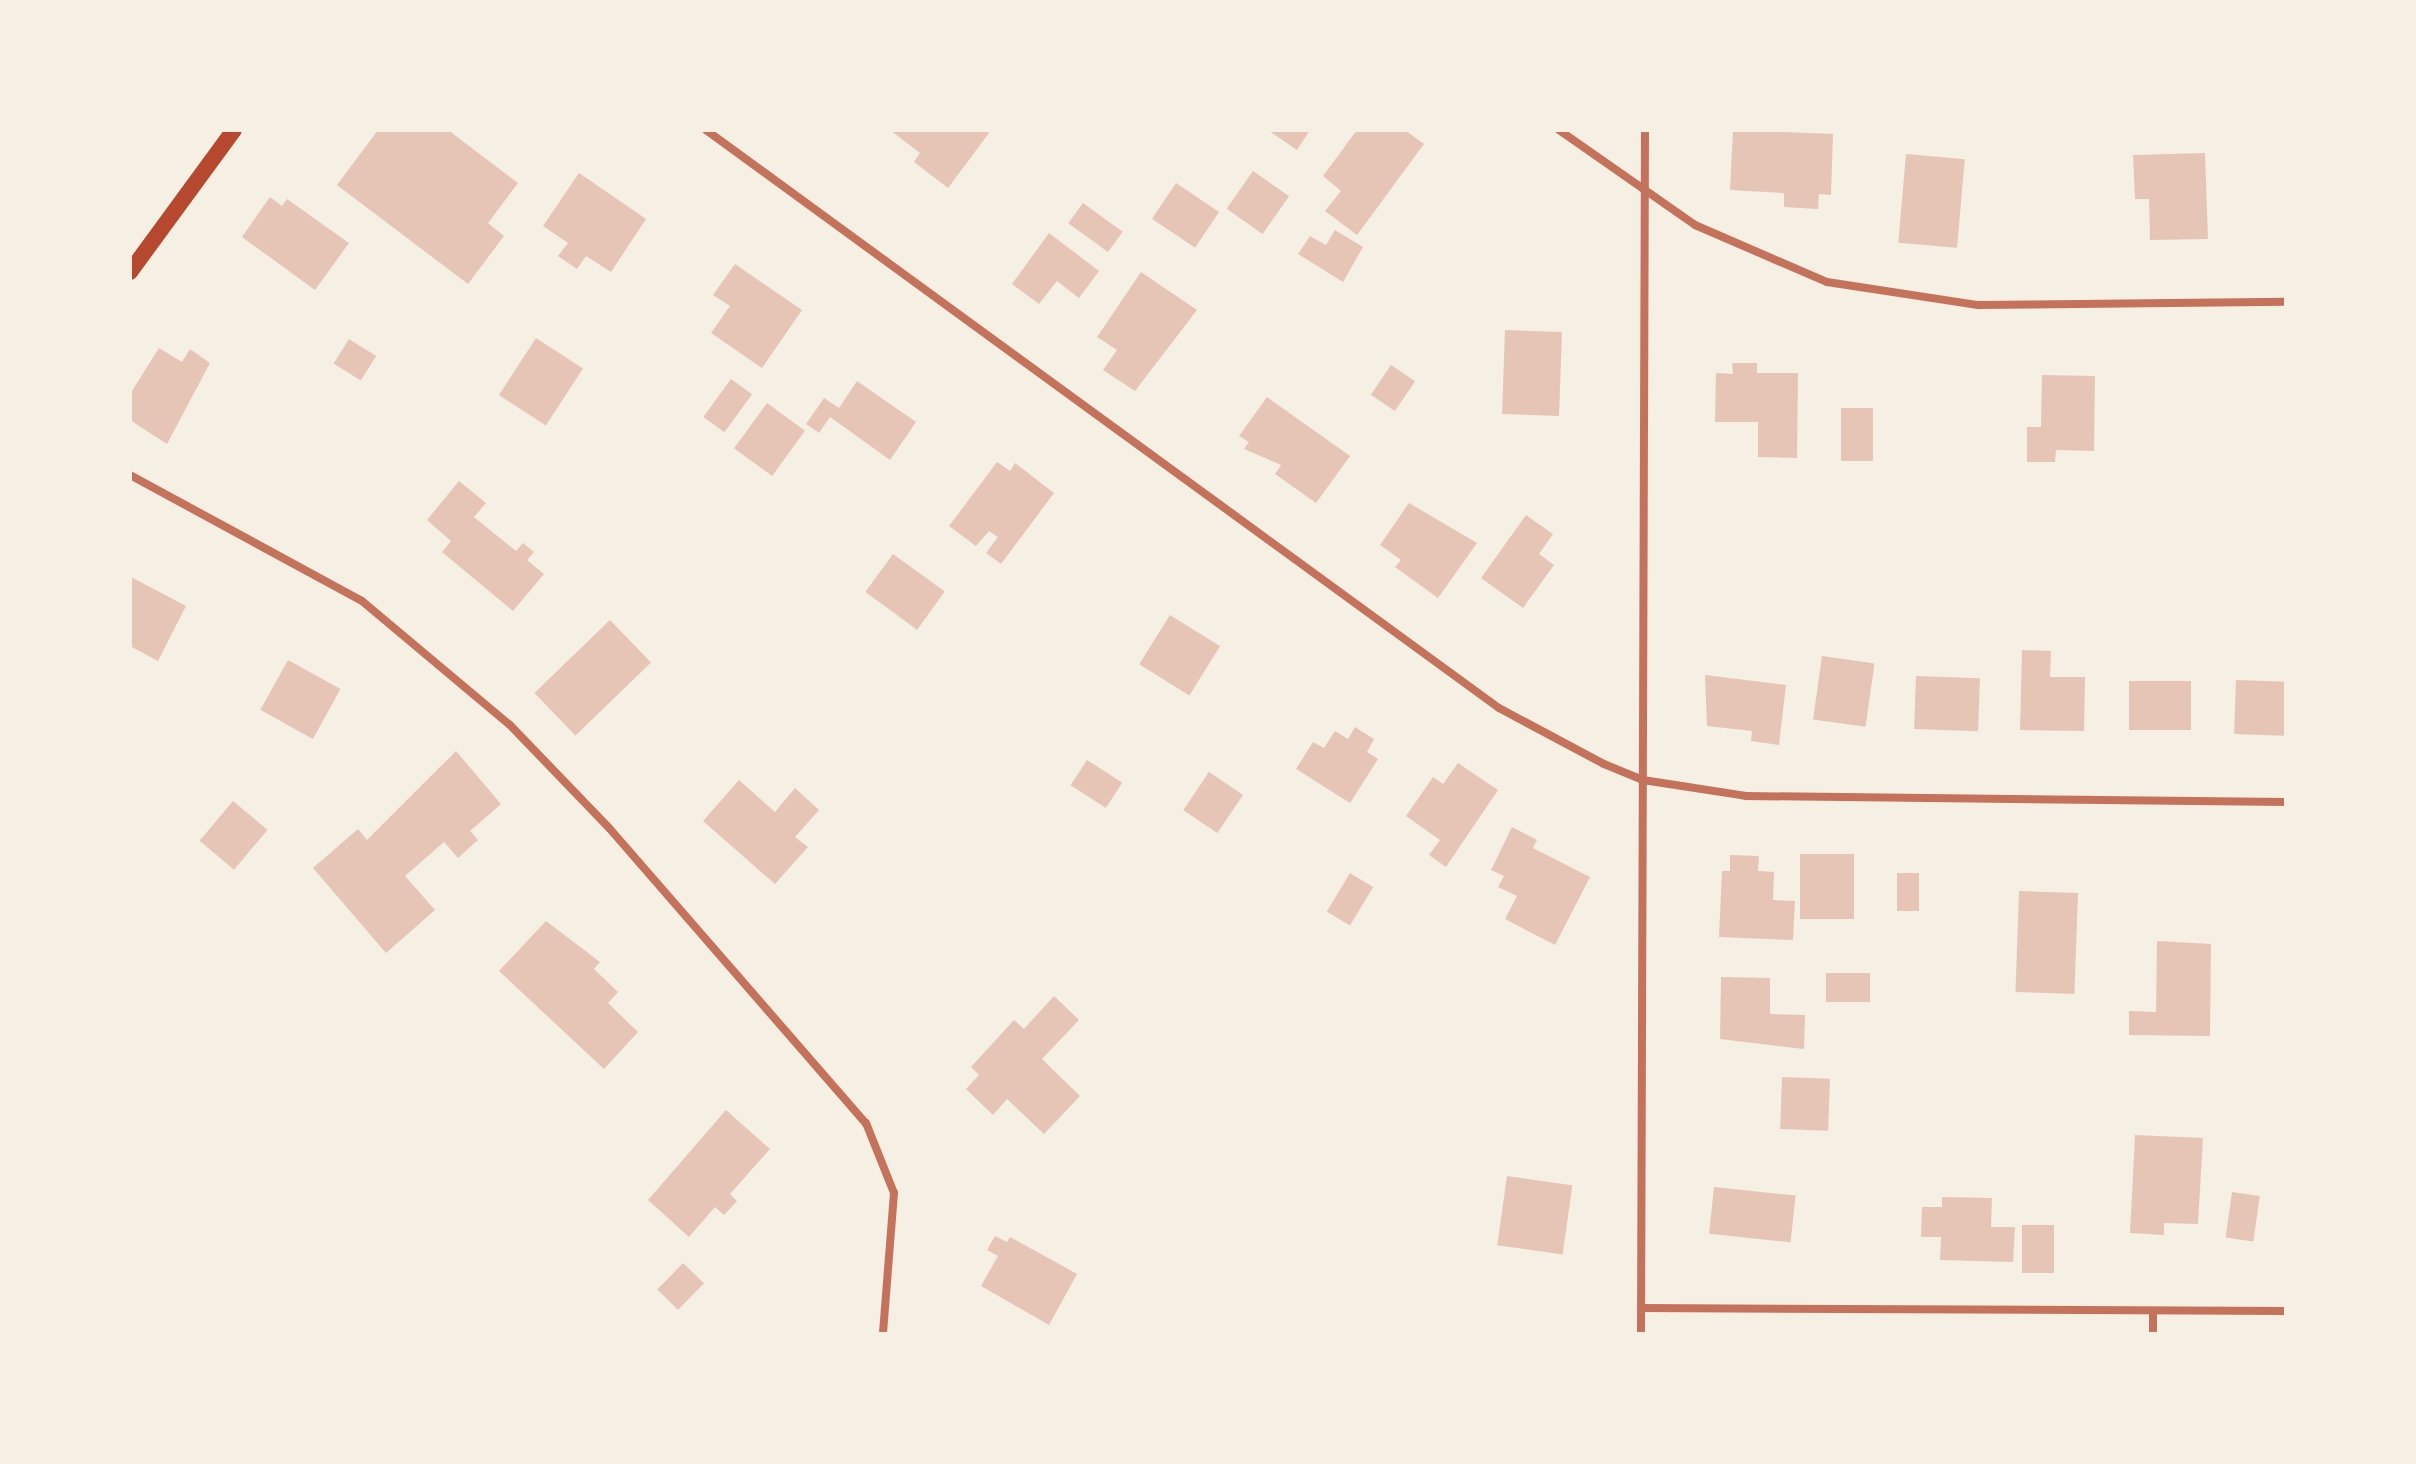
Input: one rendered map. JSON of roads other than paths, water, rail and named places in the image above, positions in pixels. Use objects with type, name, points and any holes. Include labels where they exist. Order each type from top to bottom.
[{"type":"main road","points":[[130,272],[234,130]]},
{"type":"street","points":[[706,130],[1499,708],[1643,780],[1746,796],[2286,802]]},
{"type":"street","points":[[1559,130],[1645,192],[1742,250],[1874,293],[1978,305],[2286,302]]},
{"type":"street","points":[[1641,1334],[1645,130]]},
{"type":"street","points":[[130,475],[362,601],[510,725],[610,829],[866,1123],[894,1193],[883,1334]]},
{"type":"street","points":[[1641,1308],[2286,1311]]},
{"type":"street","points":[[2153,1311],[2153,1334]]}]
